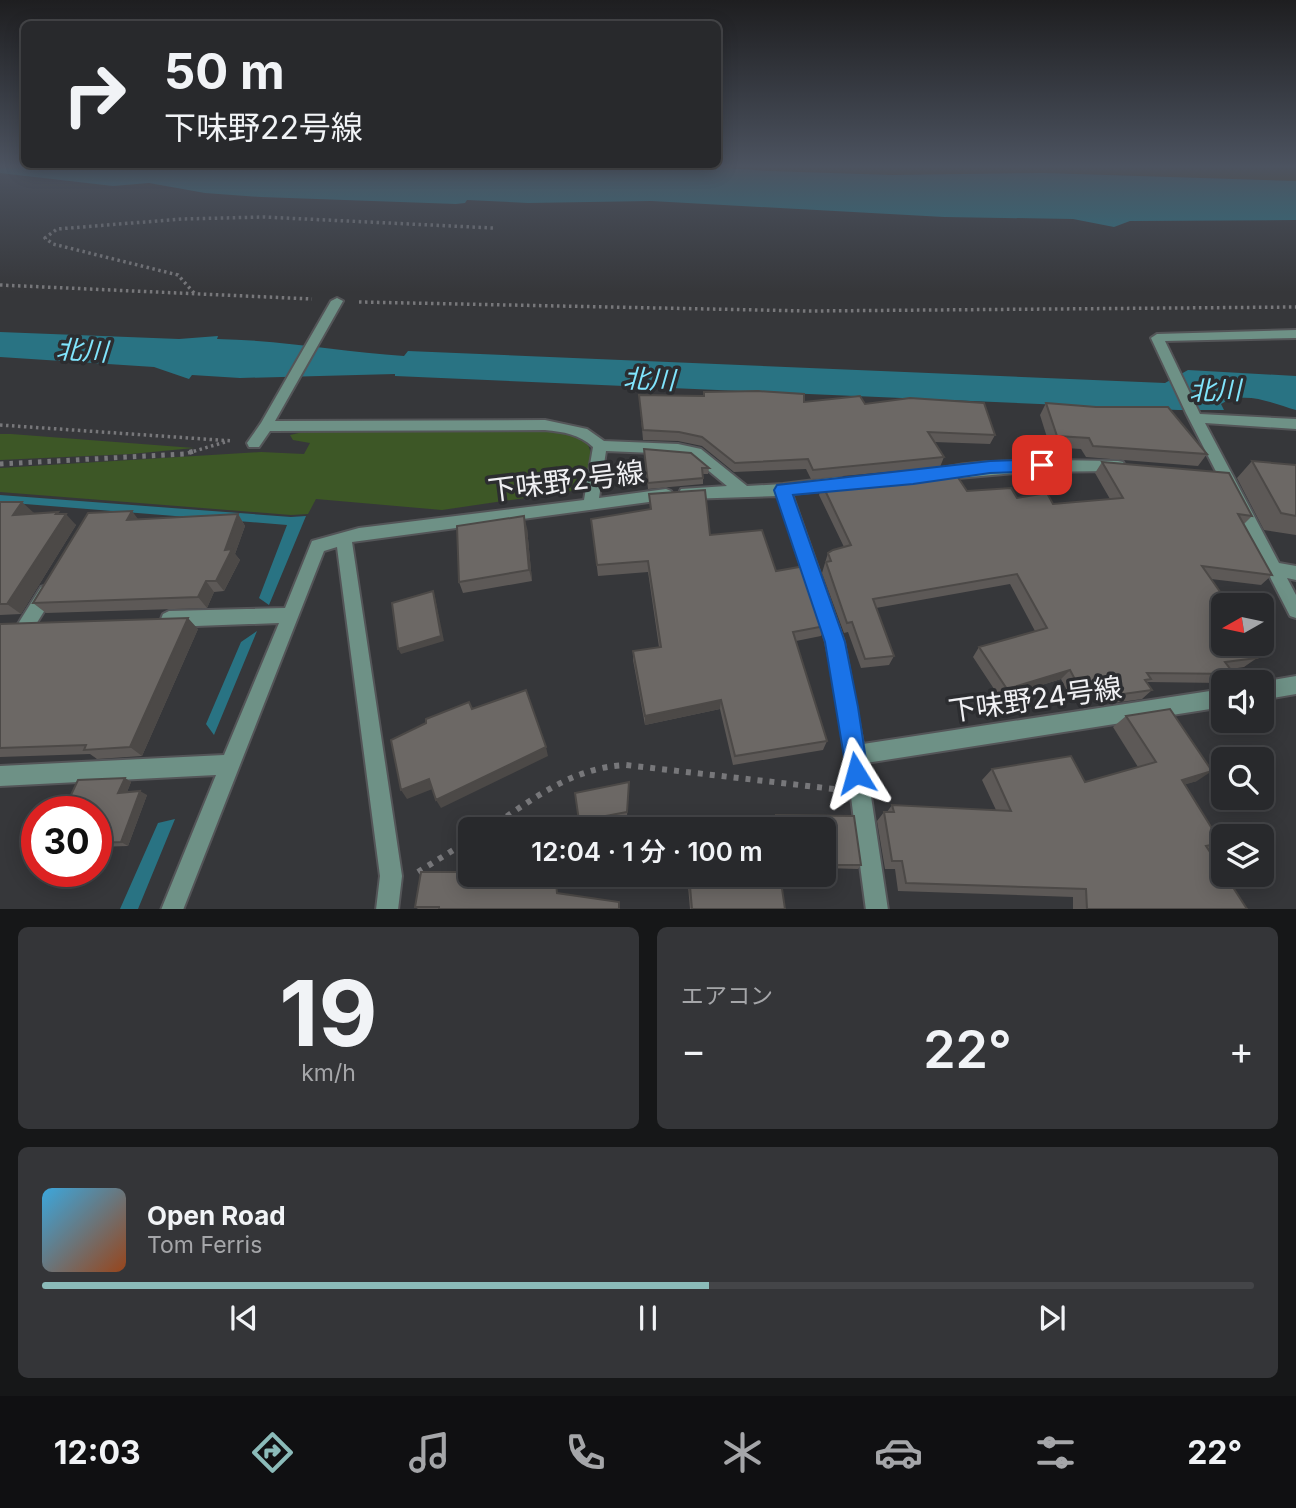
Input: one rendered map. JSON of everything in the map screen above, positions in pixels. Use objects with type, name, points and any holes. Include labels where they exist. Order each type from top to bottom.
[{"type":"street","points":[[254,443],[337,301]]},
{"type":"street","points":[[1296,334],[1157,338],[1195,415],[1220,475],[1275,569],[1296,611]]},
{"type":"street","points":[[1195,415],[1296,424]]},
{"type":"street","points":[[266,426],[545,425],[575,428],[590,435],[600,446],[678,449],[696,453],[742,490]]},
{"type":"street","points":[[591,503],[600,446]]},
{"type":"street","points":[[926,476],[990,467],[1056,464],[1132,467]]},
{"type":"street","name":"下味野2号線","points":[[172,909],[318,546],[359,534],[591,503],[705,491],[783,490],[849,482]]},
{"type":"street","points":[[783,490],[835,642],[877,909]]},
{"type":"street","points":[[344,538],[391,876],[387,909]]},
{"type":"street","points":[[1275,569],[1296,573]]},
{"type":"street","points":[[28,624],[56,578]]},
{"type":"street","points":[[152,620],[290,615]]},
{"type":"street","points":[[1274,689],[1296,685]]},
{"type":"street","name":"下味野24号線","points":[[854,755],[1211,700]]},
{"type":"street","points":[[0,776],[230,765]]},
{"type":"path","points":[[195,293],[178,275],[53,244],[45,238],[57,229],[182,219],[264,217],[493,228]]},
{"type":"path","points":[[0,285],[337,301],[809,311],[1296,307]]},
{"type":"path","points":[[0,425],[254,443]]},
{"type":"path","points":[[0,464],[184,454],[229,441]]},
{"type":"path","points":[[507,817],[566,780],[600,766],[626,765],[859,792]]},
{"type":"path","points":[[389,890],[458,847]]},
{"type":"green space","points":[[554,430],[578,436],[589,448],[591,455],[586,489],[442,510],[316,499],[308,514],[291,515],[0,492],[0,468],[261,452],[304,454],[310,443],[293,440],[290,435],[303,432]]},
{"type":"green space","points":[[0,434],[11,434],[194,448],[0,460]]},
{"type":"water","points":[[769,207],[1296,207],[1296,220],[1130,221],[1114,227],[1073,219],[944,217]]},
{"type":"water","name":"北川","points":[[0,332],[179,339],[218,336],[217,339],[404,356],[408,351],[1165,383],[1188,370],[1296,376],[1296,410],[1249,398],[1221,404],[1224,410],[1178,410],[395,374],[240,378],[192,375],[189,379],[154,367],[0,357]]},
{"type":"water","points":[[0,495],[306,516],[269,605],[259,598],[287,525],[0,502]]},
{"type":"water","points":[[257,631],[214,735],[206,724],[241,642]]},
{"type":"water","points":[[175,819],[138,909],[120,909],[158,823]]},
{"type":"building","points":[[704,392],[804,394],[804,402],[860,396],[865,404],[910,398],[984,403],[995,435],[928,432],[944,457],[813,470],[808,459],[735,463],[702,437],[679,432],[643,430],[639,395],[704,396]]},
{"type":"building","points":[[1046,403],[1096,407],[1168,407],[1207,454],[1093,446],[1089,438],[1057,436]]},
{"type":"building","points":[[644,449],[691,453],[709,468],[702,468],[703,478],[648,483]]},
{"type":"building","points":[[1252,461],[1296,465],[1296,516],[1281,513]]},
{"type":"building","points":[[1102,462],[1229,473],[1252,516],[1238,514],[1272,575],[1202,566],[1221,593],[1211,593],[1211,656],[1257,658],[1225,662],[1231,670],[1211,670],[1211,674],[1147,673],[1151,679],[1145,680],[1152,690],[1109,696],[1102,685],[1079,687],[1070,670],[1007,689],[979,647],[1047,628],[1017,574],[873,599],[894,656],[865,659],[852,622],[847,623],[826,562],[831,561],[828,553],[851,545],[822,484],[953,470],[967,491],[1011,488],[1017,498],[1047,493],[1053,504],[1123,498]]},
{"type":"building","points":[[705,490],[710,535],[762,530],[776,571],[805,566],[825,626],[793,632],[827,741],[735,756],[721,700],[645,716],[633,651],[661,647],[648,561],[597,565],[591,519],[651,509],[649,494]]},
{"type":"building","points":[[0,502],[22,502],[13,515],[58,512],[56,514],[66,514],[7,604],[0,604]]},
{"type":"building","points":[[132,511],[127,520],[238,514],[225,550],[232,549],[216,581],[206,581],[198,597],[33,603],[88,513]]},
{"type":"building","points":[[524,516],[529,570],[459,582],[457,526]]},
{"type":"building","points":[[433,591],[441,636],[398,649],[392,603]]},
{"type":"building","points":[[188,618],[130,747],[84,750],[86,745],[0,748],[0,624]]},
{"type":"building","points":[[526,690],[546,747],[436,800],[429,779],[401,790],[391,740],[426,723],[426,719],[469,702],[472,709]]},
{"type":"building","points":[[1170,709],[1211,770],[1182,780],[1211,827],[1211,845],[1206,846],[1211,854],[1211,887],[1233,887],[1247,909],[1087,909],[1086,889],[906,883],[902,861],[892,861],[884,812],[894,812],[892,805],[1011,811],[992,769],[1071,756],[1085,782],[1156,762],[1126,716]]},
{"type":"building","points":[[125,778],[118,793],[140,791],[121,842],[112,842],[112,796],[70,796],[78,780]]},
{"type":"building","points":[[629,782],[627,812],[600,817],[578,817],[575,793]]},
{"type":"building","points":[[854,816],[861,865],[836,865],[836,817],[776,817]]},
{"type":"building","points":[[421,872],[458,872],[458,887],[556,887],[557,893],[619,902],[619,909],[415,907]]},
{"type":"building","points":[[690,887],[782,887],[785,909],[692,909]]},
{"type":"route","points":[[856,773],[848,707],[835,642],[806,564],[783,490],[824,484],[913,478],[990,467],[1042,465]]}]
